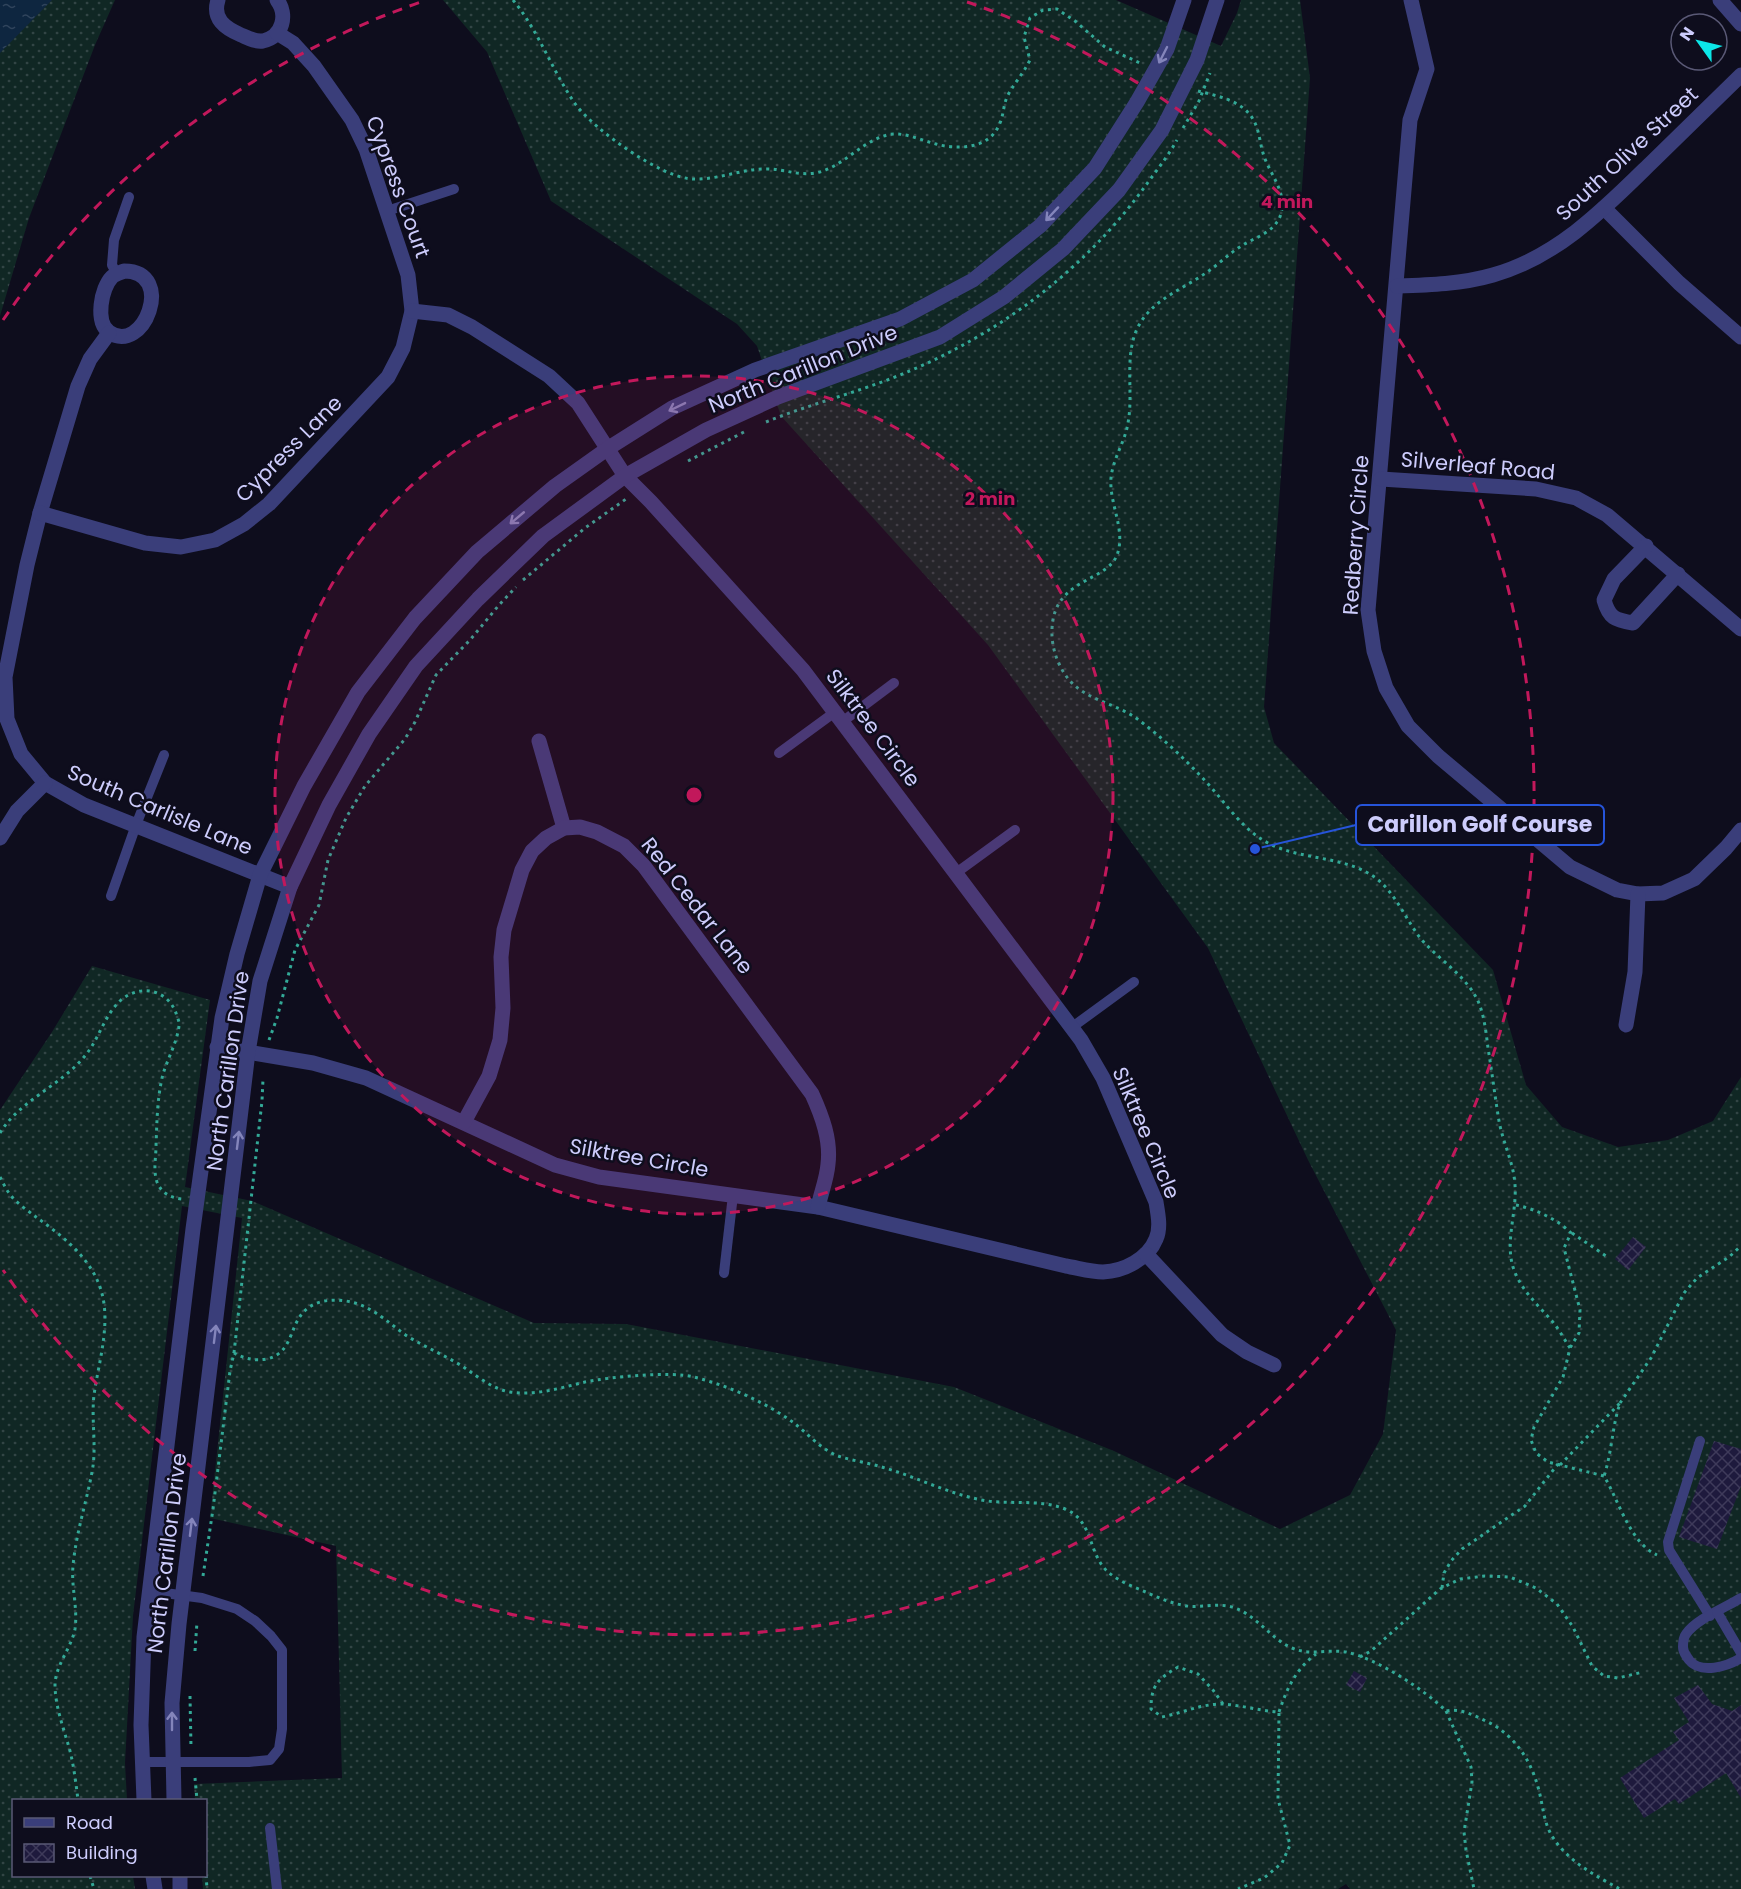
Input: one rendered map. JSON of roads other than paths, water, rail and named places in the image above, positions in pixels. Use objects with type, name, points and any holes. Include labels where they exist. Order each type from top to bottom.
[{"type":"street","points":[[218,0],[216,12],[219,20],[231,30],[254,40],[270,38],[277,33],[284,18],[283,9],[277,0]]},
{"type":"street","name":"North Carillon Drive","points":[[144,1799],[141,1725],[144,1638],[193,1229],[222,1018],[237,954],[260,875],[304,786],[358,692],[415,618],[477,552],[555,486],[607,449],[672,408],[755,370],[900,319],[973,280],[1040,226],[1095,168],[1167,49],[1184,0]]},
{"type":"street","name":"North Carillon Drive","points":[[174,1799],[172,1702],[183,1595],[248,1052],[260,981],[290,887],[329,805],[369,734],[416,666],[478,599],[543,536],[625,476],[706,430],[778,397],[940,337],[1004,297],[1063,249],[1119,190],[1162,130],[1197,60],[1217,0]]},
{"type":"street","name":"Redberry Circle","points":[[1411,0],[1427,69],[1410,120],[1368,610],[1374,651],[1386,688],[1408,726],[1438,756],[1569,867],[1617,890],[1638,894],[1663,893],[1694,879],[1741,830]]},
{"type":"street","points":[[1720,0],[1741,24]]},
{"type":"street","name":"Cypress Court","points":[[277,33],[293,43],[314,66],[352,120],[366,149],[408,274],[412,311]]},
{"type":"street","name":"South Olive Street","points":[[1397,286],[1452,284],[1494,275],[1538,257],[1574,234],[1604,208],[1741,75]]},
{"type":"street","points":[[1604,208],[1679,283],[1741,337]]},
{"type":"street","points":[[132,271],[145,278],[152,292],[152,299],[143,325],[138,331],[124,337],[110,333],[104,328],[99,313],[107,285],[117,274],[132,271]]},
{"type":"street","name":"Silktree Circle","points":[[217,1047],[313,1063],[366,1078],[555,1165],[599,1177],[818,1207],[1066,1266],[1102,1272],[1136,1261],[1146,1254],[1156,1239],[1159,1222],[1156,1202],[1102,1078],[1071,1028],[803,670],[625,476],[578,403],[549,376],[472,327],[448,315],[412,311]]},
{"type":"street","name":"Cypress Lane","points":[[40,513],[145,543],[181,547],[215,540],[244,524],[269,504],[388,377],[403,348],[412,311]]},
{"type":"street","name":"South Carlisle Lane","points":[[110,333],[90,358],[78,386],[40,513],[27,565],[5,677],[7,718],[21,753],[45,783],[84,805],[290,887]]},
{"type":"street","name":"Silverleaf Road","points":[[1381,479],[1536,489],[1576,498],[1607,515],[1741,629]]},
{"type":"street","points":[[1646,546],[1614,579],[1604,600],[1606,610],[1616,620],[1633,623],[1678,574]]},
{"type":"street","points":[[464,1122],[489,1076],[500,1040],[503,1008],[501,957],[504,930],[522,870],[532,851],[546,838],[564,828],[539,741]]},
{"type":"street","points":[[0,838],[17,811],[45,783]]},
{"type":"street","name":"Red Cedar Lane","points":[[564,828],[580,827],[597,832],[624,846],[644,866],[812,1095],[821,1114],[827,1139],[828,1164],[818,1207]]},
{"type":"street","points":[[1626,1025],[1635,972],[1638,894]]},
{"type":"street","points":[[1146,1254],[1222,1335],[1247,1352],[1274,1365]]},
{"type":"lane","points":[[387,211],[454,189]]},
{"type":"lane","points":[[117,274],[112,265],[114,240],[129,196]]},
{"type":"lane","points":[[779,753],[894,682]]},
{"type":"lane","points":[[111,896],[164,755]]},
{"type":"lane","points":[[956,873],[1015,830]]},
{"type":"lane","points":[[1071,1028],[1134,982]]},
{"type":"lane","points":[[724,1273],[733,1195]]},
{"type":"lane","points":[[1701,1441],[1668,1542],[1679,1565],[1741,1653]]},
{"type":"lane","points":[[142,1762],[270,1760],[279,1749],[282,1729],[282,1650],[272,1636],[237,1609],[202,1598],[150,1591]]},
{"type":"lane","points":[[1741,1598],[1693,1625],[1684,1636],[1683,1651],[1692,1663],[1702,1668],[1716,1668],[1741,1658]]},
{"type":"lane","points":[[270,1828],[277,1889]]},
{"type":"water","points":[[0,0],[52,0],[0,53]]},
{"type":"place","name":"Carillon Golf Course","points":[[1255,849]]}]
